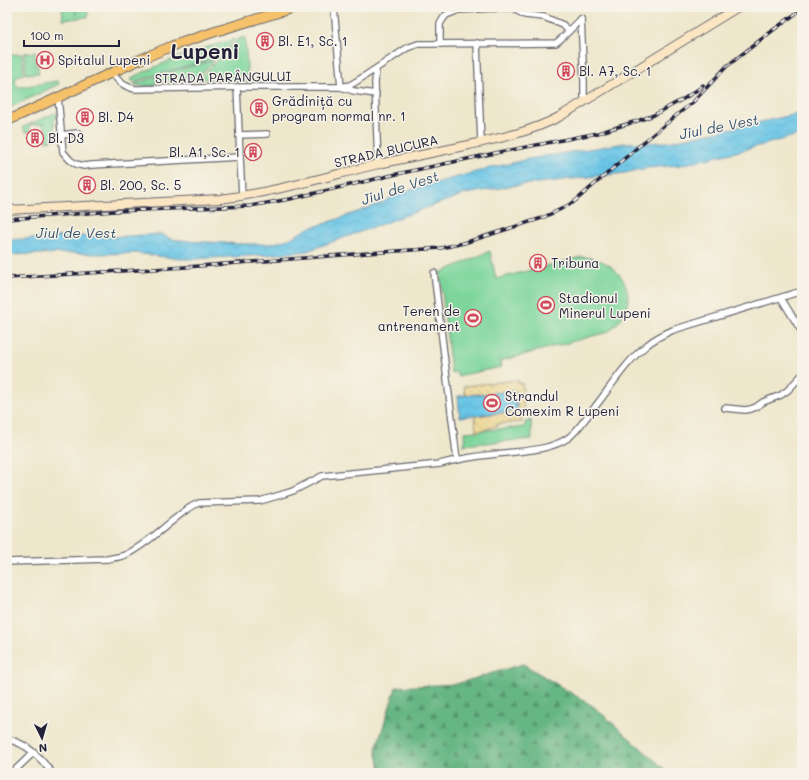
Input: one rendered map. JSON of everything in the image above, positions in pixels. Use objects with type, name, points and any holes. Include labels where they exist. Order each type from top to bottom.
[{"type":"main road","points":[[7,121],[186,41],[296,7]]},
{"type":"main road","name":"STRADA BUCURA","points":[[7,210],[214,199],[242,196],[504,137],[536,128],[559,117],[738,7]]},
{"type":"street","points":[[334,7],[341,87]]},
{"type":"street","points":[[440,44],[440,24],[446,16],[459,10],[494,8],[514,9],[525,15],[544,18],[556,22],[563,25],[569,31]]},
{"type":"street","name":"STRADA PARÂNGULUI","points":[[112,73],[119,82],[126,87],[135,89],[341,87],[350,85],[376,70],[412,46],[424,44],[556,43],[581,19],[584,102]]},
{"type":"street","points":[[477,43],[481,142]]},
{"type":"street","points":[[376,70],[375,83],[378,165]]},
{"type":"street","points":[[237,87],[242,196]]},
{"type":"street","name":"STRADA PARÂNGULUI","points":[[341,87],[354,91],[376,94]]},
{"type":"street","points":[[58,97],[63,149],[65,155],[76,164],[84,166],[240,157]]},
{"type":"street","points":[[62,135],[78,133]]},
{"type":"street","points":[[239,135],[267,134]]},
{"type":"street","points":[[434,273],[457,460]]},
{"type":"street","points":[[7,562],[107,559],[117,557],[124,555],[155,536],[186,510],[199,503],[260,501],[292,491],[322,476],[440,464],[495,454],[539,449],[560,442],[568,438],[594,409],[617,377],[638,352],[656,338],[673,330],[802,291]]},
{"type":"street","points":[[781,298],[802,332]]},
{"type":"street","points":[[725,408],[745,410],[756,407],[763,402],[781,395],[788,390],[802,375]]},
{"type":"street","points":[[7,739],[20,742],[25,745],[45,764],[52,773]]},
{"type":"street","points":[[12,773],[33,752]]},
{"type":"green space","points":[[62,7],[88,7],[88,17],[63,20]]},
{"type":"green space","points":[[245,37],[248,82],[225,83],[225,78],[199,79],[238,39]]},
{"type":"green space","points":[[235,39],[217,58],[133,82],[131,79],[145,71],[182,56]]},
{"type":"green space","points":[[36,52],[36,66],[38,66],[39,73],[26,74],[24,53]]},
{"type":"green space","points":[[22,54],[24,74],[17,76],[15,82],[17,86],[21,87],[56,81],[58,81],[59,84],[7,109],[7,55]]},
{"type":"green space","points":[[215,60],[196,79],[157,81],[154,86],[138,86],[134,84],[180,69]]},
{"type":"green space","points":[[57,112],[57,118],[54,119],[55,135],[59,135],[59,139],[46,141],[44,124],[30,125],[30,132],[25,132],[23,127]]},
{"type":"green space","points":[[490,251],[496,279],[581,257],[601,261],[610,266],[624,281],[628,300],[626,310],[618,322],[608,332],[500,361],[501,367],[458,376],[457,372],[451,373],[440,273]]},
{"type":"green space","points":[[529,420],[531,420],[532,439],[462,445],[465,444],[464,432],[525,427],[525,422],[529,422]]},
{"type":"green space","points":[[523,664],[593,706],[669,773],[381,773],[376,749],[396,687],[456,684]]},
{"type":"sand","points":[[518,380],[518,383],[522,383],[524,414],[521,414],[522,422],[497,424],[497,426],[476,432],[475,416],[518,411],[516,391],[465,395],[464,386]]},
{"type":"water","points":[[802,113],[802,134],[740,151],[680,165],[511,186],[465,194],[307,251],[194,259],[180,259],[135,253],[7,255],[7,240],[72,236],[114,237],[160,234],[171,239],[189,241],[270,244],[289,239],[309,228],[382,203],[399,193],[490,168],[529,159],[625,143],[668,142]]},
{"type":"water","name":"Strandul Comexim R Lupeni","points":[[515,391],[517,411],[460,417],[458,396]]},
{"type":"railway","points":[[7,278],[186,267],[441,248],[464,243],[542,218],[574,202],[693,102],[727,66],[802,9]]},
{"type":"railway","points":[[7,219],[115,211],[250,206],[290,199],[397,174],[598,133],[654,115],[685,98],[703,85]]},
{"type":"place","name":"Bl. E1, Sc. 1","points":[[265,41]]},
{"type":"place","name":"Spitalul Lupeni","points":[[45,60]]},
{"type":"place","name":"Bl. A7, Sc. 1","points":[[566,71]]},
{"type":"place","name":"Grădiniță cu program normal nr. 1","points":[[259,108]]},
{"type":"place","name":"Bl. D4","points":[[85,117]]},
{"type":"place","name":"Bl. D3","points":[[35,138]]},
{"type":"place","name":"Bl. A1, Sc. 1","points":[[253,152]]},
{"type":"place","name":"Bl. 200, Sc. 5","points":[[87,185]]},
{"type":"place","name":"Tribuna","points":[[538,263]]},
{"type":"place","name":"Stadionul Minerul Lupeni","points":[[546,305]]},
{"type":"place","name":"Teren de antrenament","points":[[473,318]]},
{"type":"place","name":"Strandul Comexim R Lupeni","points":[[492,403]]},
{"type":"district","name":"Lupeni","points":[[205,52]]},
{"type":"water label","name":"Jiul de Vest","points":[[719,127]]},
{"type":"water label","name":"Jiul de Vest","points":[[400,188]]},
{"type":"water label","name":"Jiul de Vest","points":[[76,233]]}]
